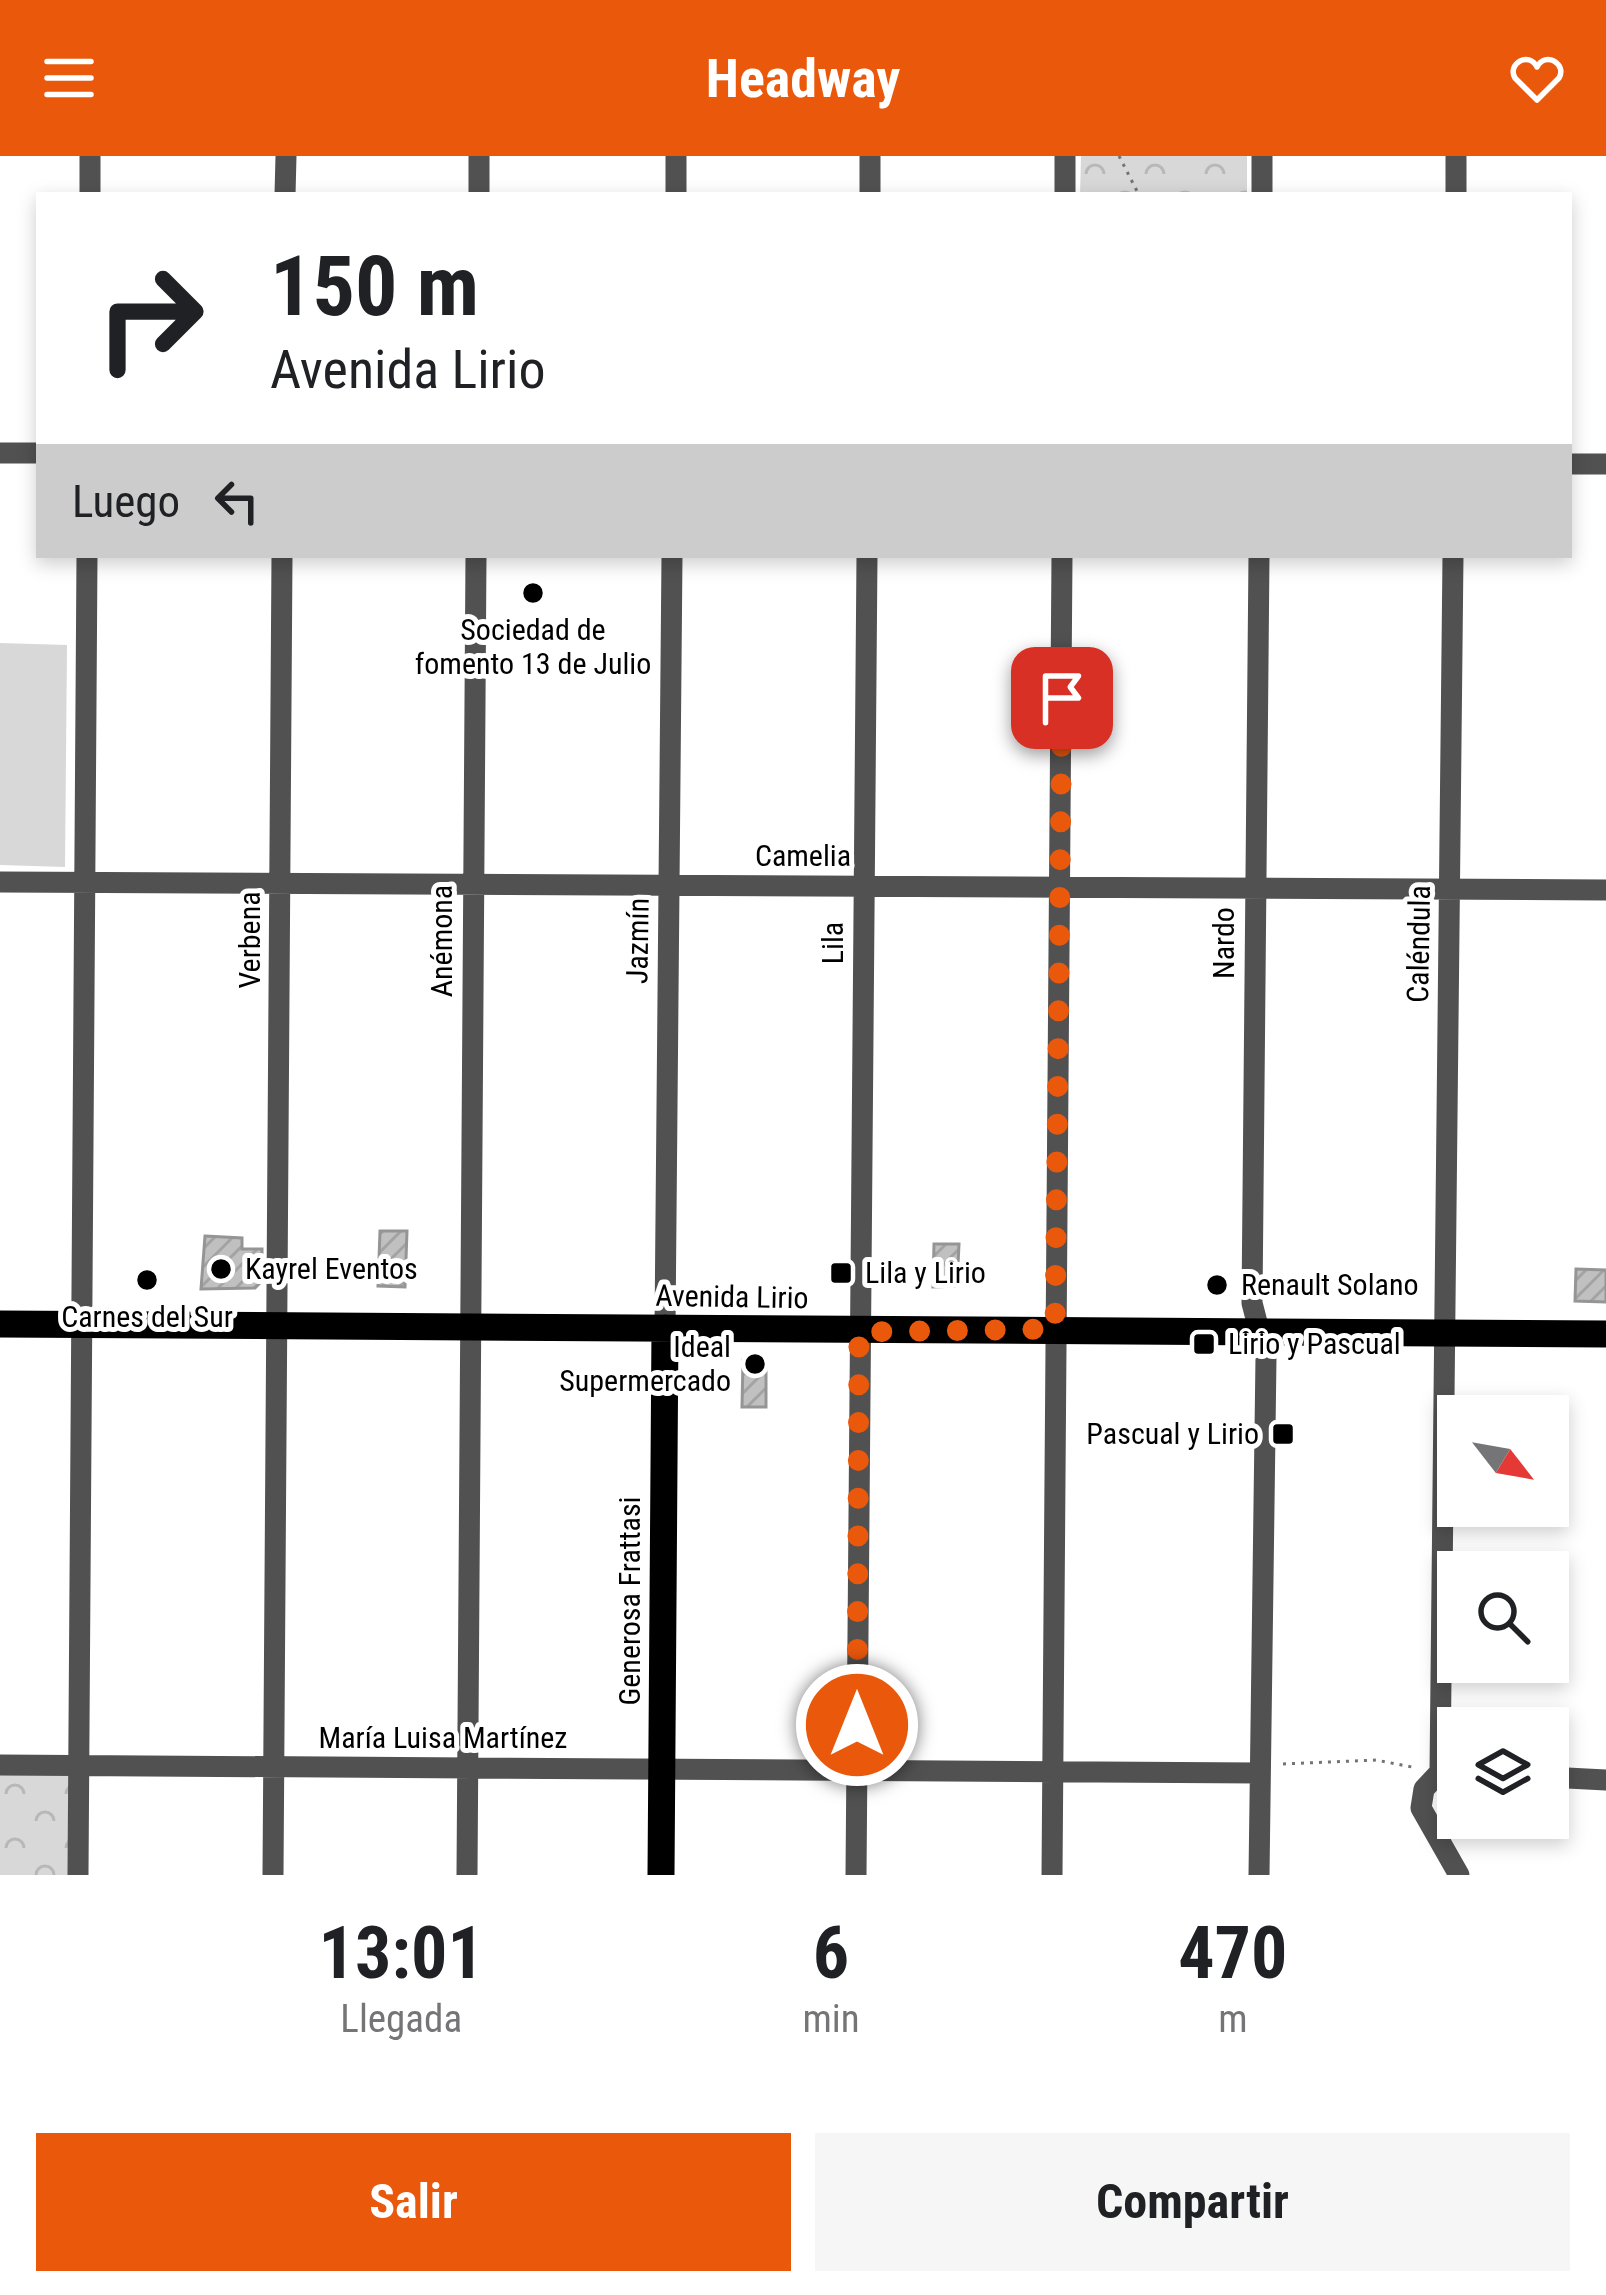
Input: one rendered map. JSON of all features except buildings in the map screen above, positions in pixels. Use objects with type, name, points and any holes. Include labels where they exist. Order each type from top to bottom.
[{"type":"main road","name":"Avenida Lirio","points":[[0,1324],[1606,1334]]},
{"type":"main road","name":"Generosa Frattasi","points":[[662,1875],[665,1328]]},
{"type":"street","points":[[90,156],[90,192]]},
{"type":"street","points":[[285,192],[286,156]]},
{"type":"street","points":[[479,156],[479,192]]},
{"type":"street","points":[[676,156],[676,192]]},
{"type":"street","points":[[870,156],[870,192]]},
{"type":"street","points":[[1065,156],[1065,192]]},
{"type":"street","points":[[1262,156],[1262,192]]},
{"type":"street","points":[[1456,156],[1456,192]]},
{"type":"street","points":[[0,453],[36,453]]},
{"type":"street","points":[[1572,464],[1606,464]]},
{"type":"street","points":[[78,1875],[87,558]]},
{"type":"street","name":"Verbena","points":[[273,1875],[282,558]]},
{"type":"street","name":"Anémona","points":[[467,1875],[476,558]]},
{"type":"street","name":"Jazmín","points":[[665,1328],[672,558]]},
{"type":"street","name":"Lila","points":[[856,1875],[867,558]]},
{"type":"street","points":[[1052,1875],[1062,558]]},
{"type":"street","name":"Nardo","points":[[1259,558],[1252,1303],[1266,1357],[1259,1875]]},
{"type":"street","name":"Caléndula","points":[[1448,1707],[1445,1333],[1453,558]]},
{"type":"street","name":"Camelia","points":[[0,882],[1606,890]]},
{"type":"street","name":"María Luisa Martínez","points":[[0,1765],[1259,1773]]},
{"type":"street","points":[[1569,1778],[1606,1780]]},
{"type":"street","name":"Caléndula","points":[[1437,1780],[1424,1789],[1421,1808],[1437,1836]]},
{"type":"street","name":"Caléndula","points":[[1439,1839],[1459,1875]]},
{"type":"path","points":[[1119,156],[1137,192]]},
{"type":"path","points":[[1259,1773],[1284,1763],[1376,1760],[1437,1770]]},
{"type":"green space","points":[[1081,156],[1247,156],[1247,192],[1080,192]]},
{"type":"green space","points":[[0,643],[67,645],[65,867],[0,865]]},
{"type":"green space","points":[[0,1775],[71,1775],[70,1875],[0,1875]]},
{"type":"place","name":"Sociedad de fomento 13 de Julio","points":[[533,593]]},
{"type":"place","name":"Kayrel Eventos","points":[[221,1269]]},
{"type":"place","name":"Lila y Lirio","points":[[841,1273]]},
{"type":"place","name":"Carnes del Sur","points":[[147,1280]]},
{"type":"place","name":"Renault Solano","points":[[1217,1285]]},
{"type":"place","name":"Lirio y Pascual","points":[[1204,1344]]},
{"type":"place","name":"Ideal Supermercado","points":[[755,1364]]},
{"type":"place","name":"Pascual y Lirio","points":[[1283,1434]]},
{"type":"route","points":[[857,1725],[859,1332],[1055,1329],[1062,698]]}]
